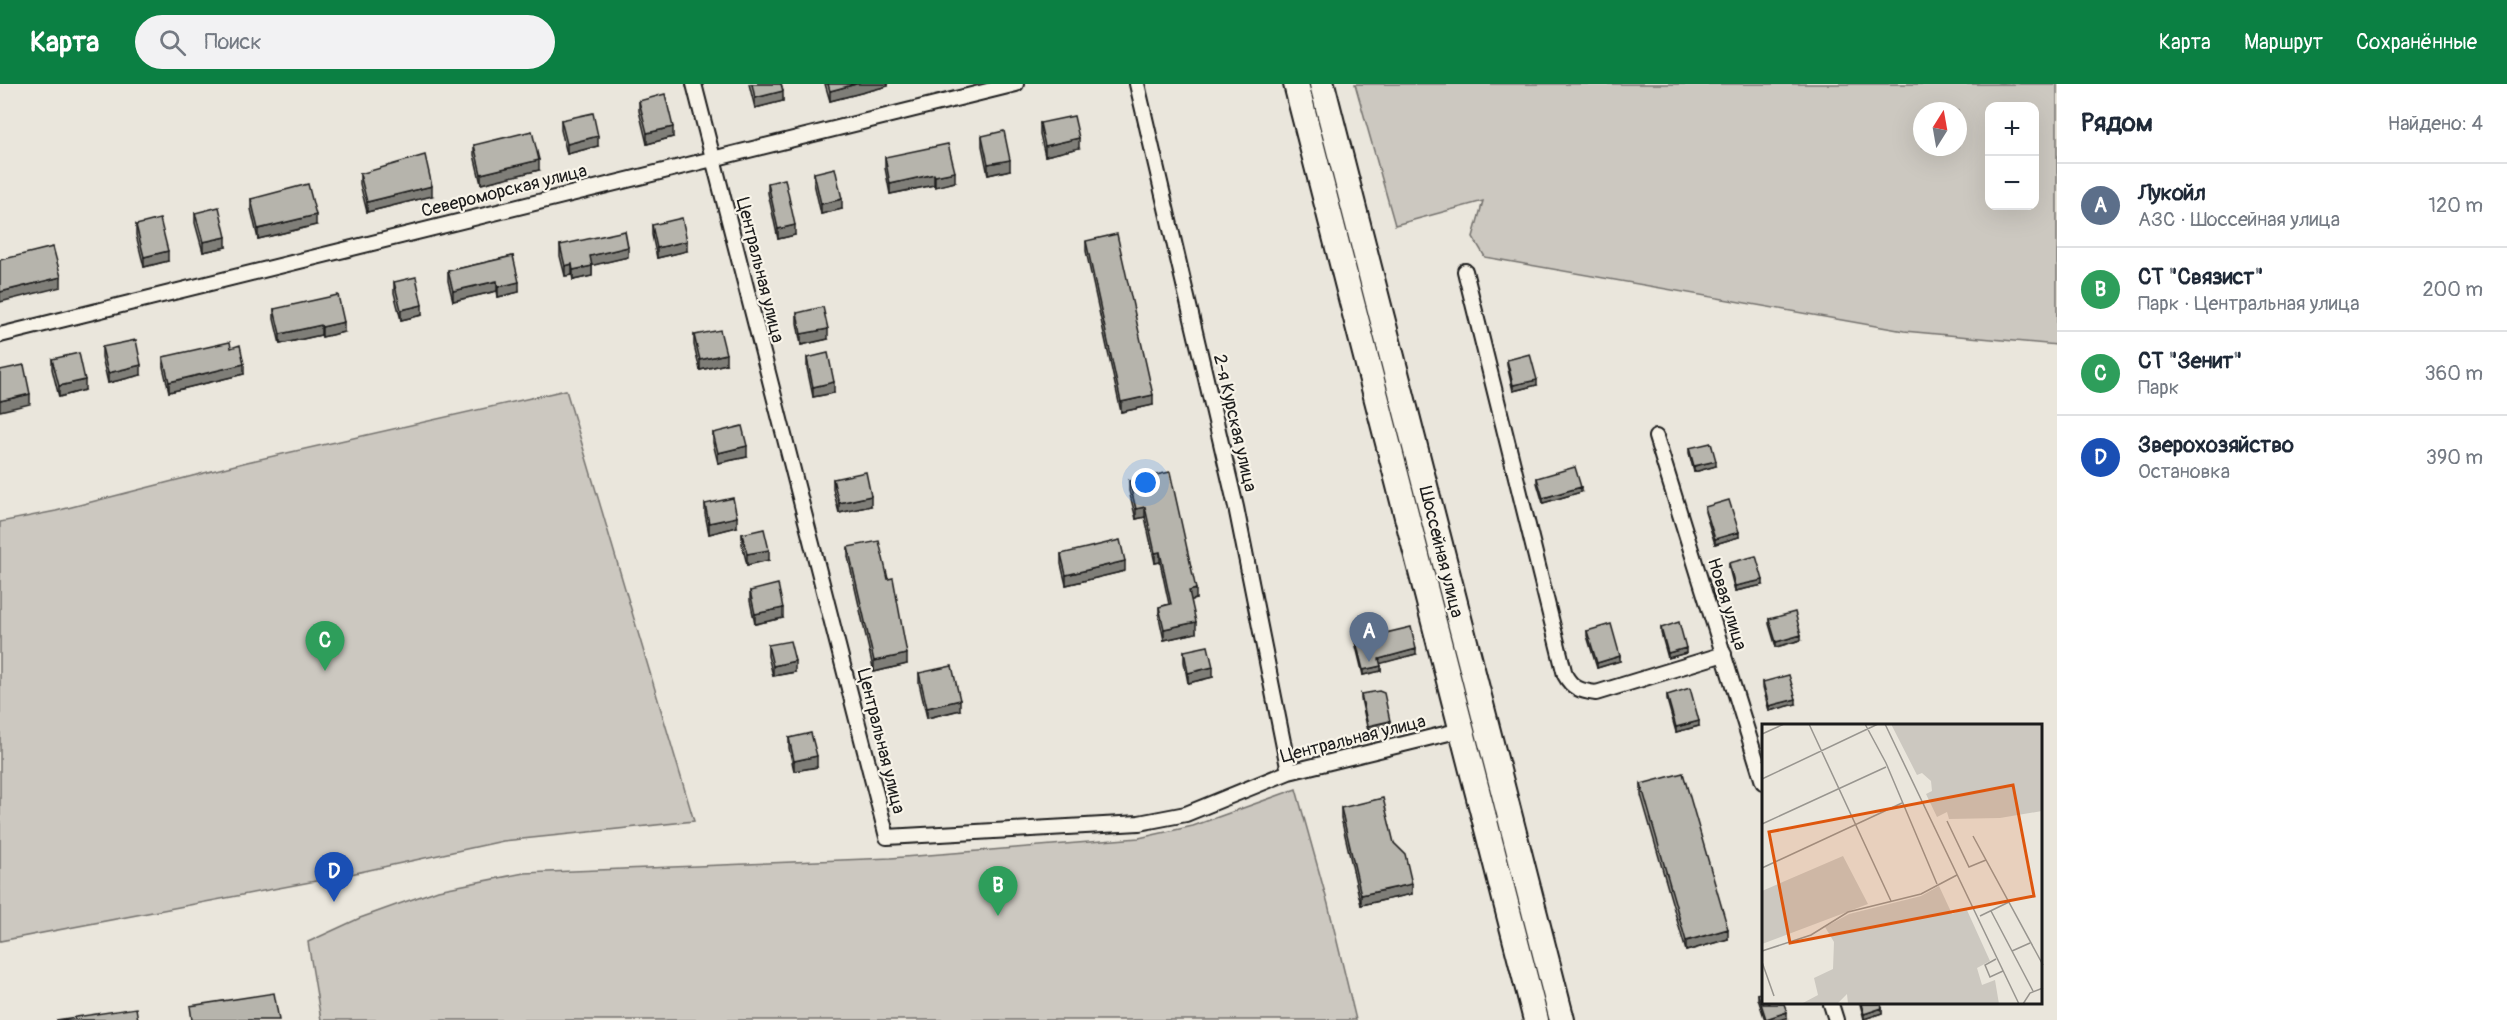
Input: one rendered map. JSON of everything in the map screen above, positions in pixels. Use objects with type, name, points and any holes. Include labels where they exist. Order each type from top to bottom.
[{"type":"highway","name":"Шоссейная улица","points":[[1296,84],[1536,1020]]},
{"type":"highway","name":"Шоссейная улица","points":[[1322,84],[1562,1020]]},
{"type":"street","name":"Центральная улица","points":[[694,84],[887,837],[1139,823],[1186,814],[1289,772],[1461,730]]},
{"type":"street","name":"Североморская улица","points":[[0,335],[1016,84]]},
{"type":"street","name":"2-я Курская улица","points":[[1137,84],[1236,507],[1289,772]]},
{"type":"street","points":[[1465,271],[1565,675],[1571,686],[1582,691],[1596,693],[1724,654]]},
{"type":"street","name":"Новая улица","points":[[1656,436],[1762,779]]},
{"type":"street","points":[[1831,1005],[1836,1020]]},
{"type":"shaded area","points":[[1355,84],[2057,84],[2057,345],[1904,331],[1485,257],[1473,237],[1483,201],[1395,225]]},
{"type":"shaded area","points":[[566,390],[694,821],[503,841],[337,877],[0,941],[0,522],[56,511],[247,462]]},
{"type":"shaded area","points":[[1296,789],[1328,904],[1356,1020],[321,1020],[308,942],[360,918],[438,890],[524,873],[891,858],[1139,838],[1193,826]]},
{"type":"building","points":[[752,84],[781,84],[783,91],[755,98]]},
{"type":"building","points":[[828,84],[856,84],[830,91]]},
{"type":"building","points":[[665,94],[673,127],[647,133],[639,101]]},
{"type":"building","points":[[593,113],[598,136],[567,144],[561,120]]},
{"type":"building","points":[[1074,116],[1079,138],[1045,146],[1040,123]]},
{"type":"building","points":[[532,131],[539,160],[481,174],[474,145]]},
{"type":"building","points":[[1004,131],[1010,160],[988,164],[982,136]]},
{"type":"building","points":[[948,144],[955,172],[935,176],[934,174],[890,184],[885,157]]},
{"type":"building","points":[[425,155],[432,186],[367,202],[360,174]]},
{"type":"building","points":[[835,168],[842,199],[821,204],[814,173]]},
{"type":"building","points":[[785,179],[795,225],[778,229],[768,183]]},
{"type":"building","points":[[308,184],[316,215],[258,229],[251,199]]},
{"type":"building","points":[[219,207],[226,237],[203,242],[195,213]]},
{"type":"building","points":[[682,218],[687,241],[657,248],[652,225]]},
{"type":"building","points":[[160,219],[168,251],[144,257],[136,225]]},
{"type":"building","points":[[625,231],[628,247],[590,256],[592,266],[573,270],[572,264],[565,266],[560,245]]},
{"type":"building","points":[[1117,234],[1153,395],[1121,402],[1086,241]]},
{"type":"building","points":[[53,247],[61,277],[0,292],[0,260]]},
{"type":"building","points":[[513,256],[519,282],[498,287],[497,281],[453,291],[448,271]]},
{"type":"building","points":[[416,277],[422,305],[401,310],[394,282]]},
{"type":"building","points":[[338,295],[344,322],[280,334],[274,309]]},
{"type":"building","points":[[823,307],[828,329],[801,334],[797,313]]},
{"type":"building","points":[[720,330],[726,354],[700,360],[694,335]]},
{"type":"building","points":[[136,340],[141,365],[108,373],[102,347]]},
{"type":"building","points":[[230,342],[231,348],[240,345],[244,364],[169,382],[163,357]]},
{"type":"building","points":[[79,353],[85,380],[59,386],[52,359]]},
{"type":"building","points":[[828,353],[834,382],[813,387],[807,358]]},
{"type":"building","points":[[1530,354],[1537,380],[1513,385],[1507,360]]},
{"type":"building","points":[[24,365],[30,394],[0,401],[0,370]]},
{"type":"building","points":[[742,426],[747,446],[718,453],[713,433]]},
{"type":"building","points":[[1711,443],[1716,461],[1694,466],[1689,448]]},
{"type":"building","points":[[1575,467],[1581,487],[1543,498],[1537,478]]},
{"type":"building","points":[[866,472],[871,496],[839,503],[833,479]]},
{"type":"building","points":[[1170,472],[1196,589],[1189,591],[1196,622],[1164,629],[1159,607],[1171,604],[1160,552],[1155,553],[1145,507],[1136,509],[1129,481]]},
{"type":"building","points":[[733,498],[737,517],[709,523],[705,504]]},
{"type":"building","points":[[1729,500],[1739,532],[1715,539],[1705,507]]},
{"type":"building","points":[[764,529],[769,550],[747,554],[742,534]]},
{"type":"building","points":[[1120,540],[1125,561],[1066,575],[1061,554]]},
{"type":"building","points":[[879,541],[888,579],[893,578],[907,654],[874,661],[848,547]]},
{"type":"building","points":[[1756,556],[1763,580],[1735,586],[1729,563]]},
{"type":"building","points":[[778,584],[783,608],[755,614],[750,591]]},
{"type":"building","points":[[1795,612],[1801,635],[1776,642],[1769,619]]},
{"type":"building","points":[[1679,622],[1686,648],[1668,653],[1661,628]]},
{"type":"building","points":[[1611,624],[1620,656],[1597,663],[1587,631]]},
{"type":"building","points":[[1411,627],[1416,649],[1379,659],[1381,666],[1363,670],[1354,633],[1371,629],[1373,636]]},
{"type":"building","points":[[790,641],[795,661],[773,666],[768,645]]},
{"type":"building","points":[[1208,646],[1213,667],[1188,673],[1184,651]]},
{"type":"building","points":[[952,666],[960,700],[927,708],[919,673]]},
{"type":"building","points":[[1789,675],[1796,699],[1769,706],[1763,682]]},
{"type":"building","points":[[1690,688],[1699,721],[1676,727],[1667,695]]},
{"type":"building","points":[[1379,691],[1384,693],[1390,721],[1368,726],[1361,694]]},
{"type":"building","points":[[811,733],[817,756],[794,761],[789,738]]},
{"type":"building","points":[[1683,773],[1728,929],[1686,941],[1641,784]]},
{"type":"building","points":[[1383,798],[1394,843],[1405,854],[1412,884],[1361,895],[1341,808]]},
{"type":"building","points":[[1762,992],[1762,1005],[1784,1005],[1787,1012],[1766,1019],[1758,994]]},
{"type":"building","points":[[274,993],[279,1020],[192,1020],[190,1006]]},
{"type":"building","points":[[1861,1005],[1881,1005],[1882,1008],[1864,1014]]},
{"type":"building","points":[[136,1008],[138,1020],[56,1020]]},
{"type":"place","name":"Лукойл","points":[[1369,662]]},
{"type":"place","name":"СТ \"Зенит\"","points":[[325,671]]},
{"type":"place","name":"Зверохозяйство","points":[[334,902]]},
{"type":"place","name":"СТ \"Связист\"","points":[[998,916]]}]
